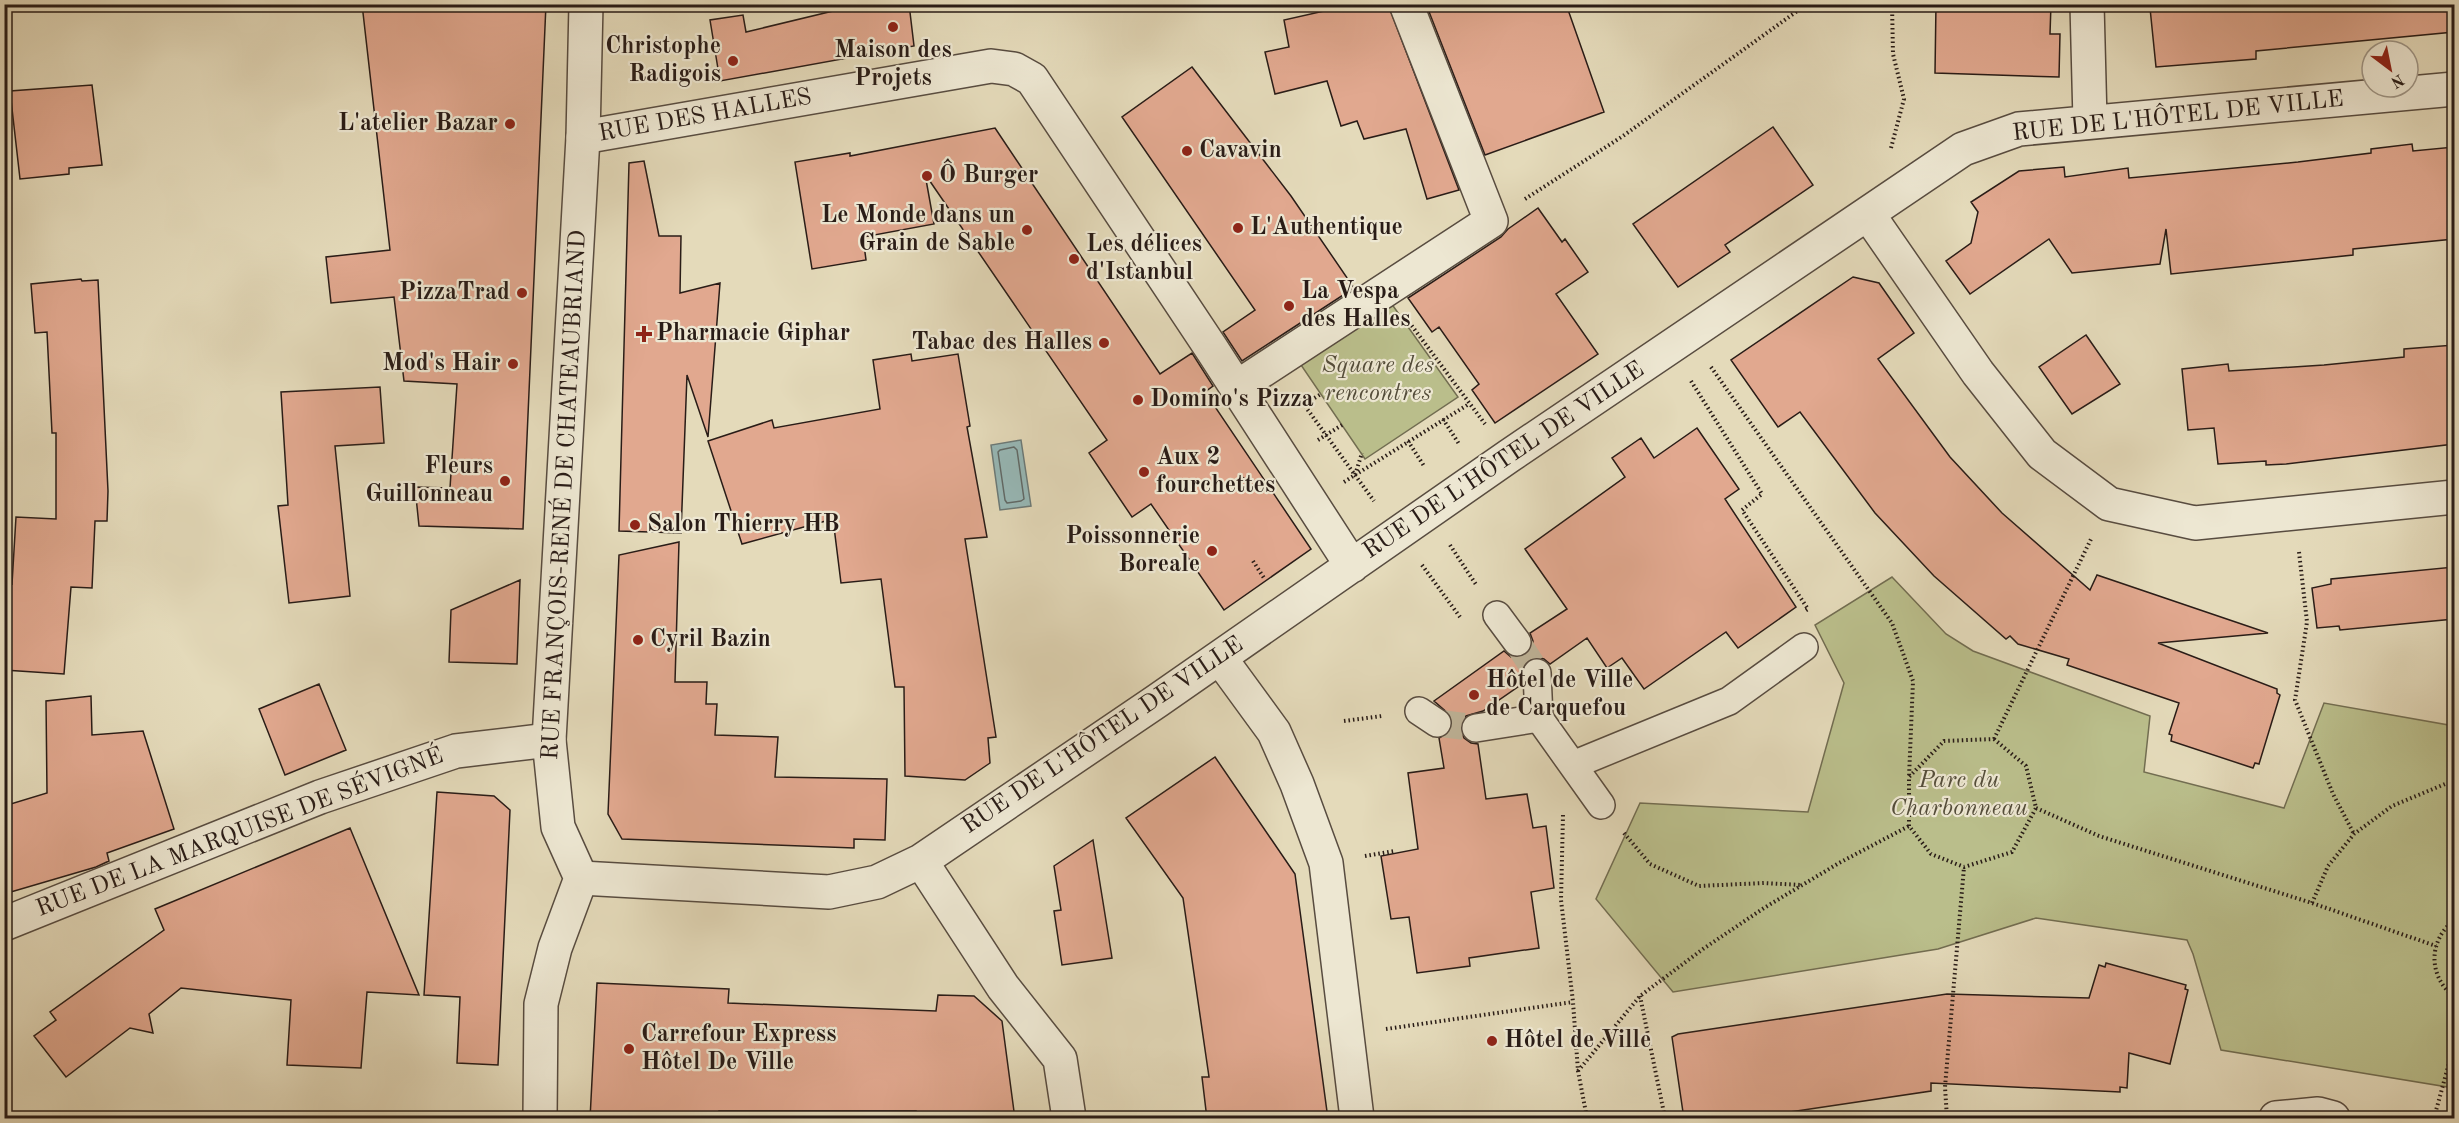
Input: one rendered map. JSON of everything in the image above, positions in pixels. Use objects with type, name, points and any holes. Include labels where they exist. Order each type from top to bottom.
[{"type":"street","name":"RUE FRANÇOIS-RENÉ DE CHATEAUBRIAND","points":[[581,878],[558,826],[549,740],[583,138],[586,4]]},
{"type":"street","points":[[1237,387],[1491,221],[1406,4]]},
{"type":"street","points":[[2087,4],[2090,121]]},
{"type":"street","name":"RUE DES HALLES","points":[[583,138],[991,66],[1014,69],[1032,79],[1237,387],[1352,566]]},
{"type":"street","name":"RUE DE L'HÔTEL DE VILLE","points":[[581,878],[829,892],[877,882],[921,861],[1220,658],[1427,512],[1868,214],[1911,182],[1963,149],[2019,129],[2454,89]]},
{"type":"street","points":[[1868,214],[1978,373],[2042,454],[2109,504],[2195,523],[2454,497]]},
{"type":"street","points":[[1497,615],[1517,642]]},
{"type":"street","points":[[1573,765],[1729,700],[1804,647]]},
{"type":"street","points":[[1220,658],[1274,732],[1298,784],[1326,863],[1357,1119]]},
{"type":"street","points":[[1537,673],[1539,718],[1601,805]]},
{"type":"street","points":[[1476,728],[1539,718]]},
{"type":"street","name":"RUE DE LA MARQUISE DE SÉVIGNÉ","points":[[4,924],[320,798],[456,751],[549,740]]},
{"type":"street","points":[[921,861],[1003,987],[1060,1059],[1069,1119]]},
{"type":"street","points":[[540,1119],[541,1004],[555,948],[581,878]]},
{"type":"street","points":[[2276,1119],[2318,1114],[2333,1119]]},
{"type":"path","points":[[1491,221],[1623,136],[1807,4]]},
{"type":"path","points":[[1892,4],[1893,54],[1904,99]]},
{"type":"path","points":[[1274,363],[1355,475],[1469,404],[1437,364],[1386,289]]},
{"type":"path","points":[[1679,341],[1762,494],[1742,510],[1808,609],[1789,622],[1804,647]]},
{"type":"path","points":[[1679,341],[1892,623],[1913,681],[1909,777],[1909,826],[1931,854],[1964,867],[2012,852],[2036,808],[2026,766],[1994,739],[1944,741],[1909,777]]},
{"type":"path","points":[[1427,512],[1497,615]]},
{"type":"path","points":[[2294,513],[2307,622],[2295,700],[2333,794],[2354,834]]},
{"type":"path","points":[[1994,739],[2076,572]]},
{"type":"path","points":[[2312,903],[2328,866],[2354,834],[2392,806],[2445,784],[2454,783]]},
{"type":"path","points":[[1601,805],[1650,864],[1699,886],[1764,883],[1802,885]]},
{"type":"path","points":[[2036,808],[2100,836],[2312,903],[2436,946]]},
{"type":"path","points":[[1562,822],[1561,900],[1574,1002],[1578,1071],[1587,1119]]},
{"type":"path","points":[[1578,1071],[1640,996],[1703,949],[1802,885],[1909,826]]},
{"type":"path","points":[[1947,1119],[1945,1087],[1964,867]]},
{"type":"path","points":[[2454,920],[2443,930],[2436,946],[2434,964],[2436,974],[2442,984],[2454,997]]},
{"type":"path","points":[[1640,996],[1665,1119]]},
{"type":"path","points":[[1347,1034],[1574,1002]]},
{"type":"path","points":[[2434,1119],[2454,1045]]},
{"type":"green space","name":"Square des rencontres","points":[[1391,303],[1458,397],[1365,459],[1301,365]]},
{"type":"green space","name":"Parc du Charbonneau","points":[[1892,577],[1946,634],[1973,651],[2150,716],[2144,772],[2284,808],[2324,703],[2454,726],[2454,1088],[2221,1050],[2187,940],[2036,918],[1938,949],[1673,992],[1596,899],[1640,803],[1808,812],[1844,683],[1815,625]]},
{"type":"water","points":[[1021,440],[1031,506],[1000,510],[991,445]]},
{"type":"building","points":[[362,4],[546,4],[523,529],[419,526],[415,487],[450,488],[457,384],[404,381],[394,297],[331,303],[326,257],[390,250]]},
{"type":"building","points":[[862,4],[909,4],[914,46],[720,81],[710,20],[743,15],[746,32]]},
{"type":"building","points":[[1355,4],[1388,4],[1459,190],[1427,199],[1406,129],[1364,139],[1357,121],[1341,126],[1327,81],[1275,94],[1265,52],[1289,47],[1284,20]]},
{"type":"building","points":[[1426,4],[1566,4],[1604,112],[1485,155]]},
{"type":"building","points":[[1936,4],[2051,4],[2050,34],[2060,34],[2059,77],[1935,73]]},
{"type":"building","points":[[2193,4],[2454,4],[2454,32],[2360,39],[2360,41],[2256,51],[2256,59],[2156,67],[2150,8]]},
{"type":"building","points":[[1192,67],[1291,196],[1354,288],[1242,361],[1223,332],[1255,310],[1122,117]]},
{"type":"building","points":[[92,85],[102,165],[69,168],[69,174],[20,179],[10,91]]},
{"type":"building","points":[[1773,127],[1813,185],[1725,245],[1730,252],[1678,287],[1633,224]]},
{"type":"building","points":[[995,128],[1160,374],[1192,353],[1213,386],[1205,392],[1311,549],[1224,610],[1151,504],[1132,517],[1089,453],[1107,440],[925,174],[934,224],[863,237],[866,260],[812,269],[795,162],[850,153],[850,156]]},
{"type":"building","points":[[2412,144],[2413,151],[2454,147],[2454,239],[2353,249],[2353,255],[2171,274],[2166,229],[2160,264],[2072,273],[2049,239],[1970,294],[1946,261],[1971,243],[1978,212],[1971,202],[2019,171],[2064,167],[2065,177],[2128,168],[2129,178],[2298,162],[2371,153],[2371,149]]},
{"type":"building","points":[[644,161],[659,236],[681,236],[680,293],[720,283],[708,437],[687,375],[681,533],[619,531],[629,163]]},
{"type":"building","points":[[1538,208],[1562,242],[1565,239],[1588,272],[1556,294],[1598,354],[1495,423],[1472,390],[1479,384],[1439,327],[1432,332],[1408,298],[1501,237],[1508,229]]},
{"type":"building","points":[[1853,277],[1879,283],[1914,333],[1878,359],[1950,457],[2002,513],[2090,590],[2097,575],[2268,633],[2158,643],[2277,689],[2280,695],[2259,764],[2255,763],[2253,768],[2171,741],[2172,735],[2169,734],[2179,703],[2067,665],[2069,659],[2018,644],[2010,636],[2006,639],[1934,576],[1875,513],[1800,412],[1778,427],[1731,360]]},
{"type":"building","points":[[81,279],[82,281],[98,280],[108,491],[107,521],[95,521],[92,588],[71,587],[64,674],[4,670],[4,639],[9,583],[12,584],[16,517],[56,519],[56,433],[52,433],[47,332],[35,333],[31,284]]},
{"type":"building","points":[[2086,335],[2120,384],[2072,414],[2039,367]]},
{"type":"building","points":[[2454,345],[2454,444],[2286,464],[2266,465],[2266,461],[2218,464],[2214,428],[2188,430],[2182,369],[2228,364],[2229,371],[2324,365],[2404,357],[2404,349]]},
{"type":"building","points":[[911,354],[912,361],[958,354],[970,426],[967,427],[987,537],[965,539],[996,737],[988,738],[990,763],[965,780],[905,776],[904,687],[895,687],[881,579],[841,583],[833,519],[742,544],[708,441],[772,420],[774,428],[880,409],[873,360]]},
{"type":"building","points":[[380,387],[384,443],[335,446],[350,596],[289,603],[278,506],[288,505],[281,392]]},
{"type":"building","name":"Hôtel de Ville de Carquefou","points":[[1697,428],[1739,489],[1725,499],[1796,607],[1738,648],[1726,632],[1644,689],[1622,658],[1607,668],[1587,638],[1550,664],[1537,657],[1529,659],[1523,666],[1522,684],[1483,711],[1466,716],[1461,723],[1461,731],[1464,738],[1471,743],[1478,744],[1486,799],[1527,794],[1533,828],[1546,826],[1554,888],[1531,892],[1539,948],[1469,958],[1470,966],[1417,973],[1409,917],[1391,919],[1381,856],[1418,849],[1408,773],[1444,768],[1439,738],[1450,732],[1453,725],[1451,716],[1434,701],[1504,651],[1511,657],[1518,658],[1526,655],[1532,648],[1533,641],[1530,633],[1567,609],[1525,549],[1625,477],[1612,458],[1641,438],[1654,458]]},
{"type":"building","points":[[679,542],[675,682],[707,682],[706,704],[717,704],[715,735],[778,737],[775,777],[887,779],[885,840],[854,839],[854,848],[622,839],[608,814],[619,555]]},
{"type":"building","points":[[2454,567],[2454,619],[2340,630],[2339,626],[2317,628],[2312,588],[2331,584],[2331,579]]},
{"type":"building","points":[[520,580],[517,664],[449,662],[451,610]]},
{"type":"building","points":[[319,684],[346,750],[285,775],[259,709]]},
{"type":"building","points":[[91,696],[92,735],[143,731],[174,829],[107,853],[109,861],[96,867],[4,894],[4,806],[47,793],[46,701]]},
{"type":"building","points":[[1215,757],[1295,874],[1328,1119],[1207,1119],[1202,1077],[1209,1077],[1183,898],[1126,818]]},
{"type":"building","points":[[437,792],[494,796],[510,810],[498,1065],[457,1063],[460,997],[424,995]]},
{"type":"building","points":[[350,828],[419,995],[367,992],[361,1068],[287,1065],[291,1000],[181,988],[149,1014],[153,1033],[130,1028],[66,1077],[34,1036],[56,1020],[50,1012],[164,930],[155,909]]},
{"type":"building","points":[[1093,840],[1112,958],[1062,965],[1054,911],[1061,910],[1054,866]]},
{"type":"building","points":[[2106,963],[2186,985],[2185,989],[2188,990],[2170,1064],[2129,1053],[2127,1088],[2120,1087],[2120,1092],[1931,1083],[1931,1091],[1763,1116],[1742,1119],[1684,1119],[1672,1037],[1678,1034],[1947,994],[2089,998],[2099,965],[2105,967]]},
{"type":"building","points":[[597,983],[729,989],[728,1003],[936,1011],[938,995],[974,996],[1002,1021],[1015,1119],[916,1119],[916,1111],[719,1111],[719,1119],[590,1119]]},
{"type":"tunnel","points":[[1517,642],[1537,673]]},
{"type":"tunnel","points":[[1437,723],[1476,728]]},
{"type":"place","name":"Maison des Projets","points":[[893,27]]},
{"type":"place","name":"Christophe Radigois","points":[[733,61]]},
{"type":"place","name":"L'atelier Bazar","points":[[510,124]]},
{"type":"place","name":"Cavavin","points":[[1187,151]]},
{"type":"place","name":"Ô Burger","points":[[927,176]]},
{"type":"place","name":"L'Authentique","points":[[1238,228]]},
{"type":"place","name":"Le Monde dans un Grain de Sable","points":[[1027,230]]},
{"type":"place","name":"Les délices d'Istanbul","points":[[1074,259]]},
{"type":"place","name":"PizzaTrad","points":[[522,293]]},
{"type":"place","name":"La Vespa des Halles","points":[[1289,306]]},
{"type":"place","name":"Pharmacie Giphar","points":[[644,334]]},
{"type":"place","name":"Tabac des Halles","points":[[1104,343]]},
{"type":"place","name":"Mod's Hair","points":[[513,364]]},
{"type":"place","name":"Domino's Pizza","points":[[1138,400]]},
{"type":"place","name":"Aux 2 fourchettes","points":[[1144,472]]},
{"type":"place","name":"Fleurs Guillonneau","points":[[505,481]]},
{"type":"place","name":"Salon Thierry HB","points":[[635,525]]},
{"type":"place","name":"Poissonnerie Boreale","points":[[1212,551]]},
{"type":"place","name":"Cyril Bazin","points":[[638,640]]},
{"type":"place","name":"Hôtel de Ville de Carquefou","points":[[1474,695]]},
{"type":"place","name":"Hôtel de Ville","points":[[1492,1041]]},
{"type":"place","name":"Carrefour Express Hôtel De Ville","points":[[629,1049]]}]
